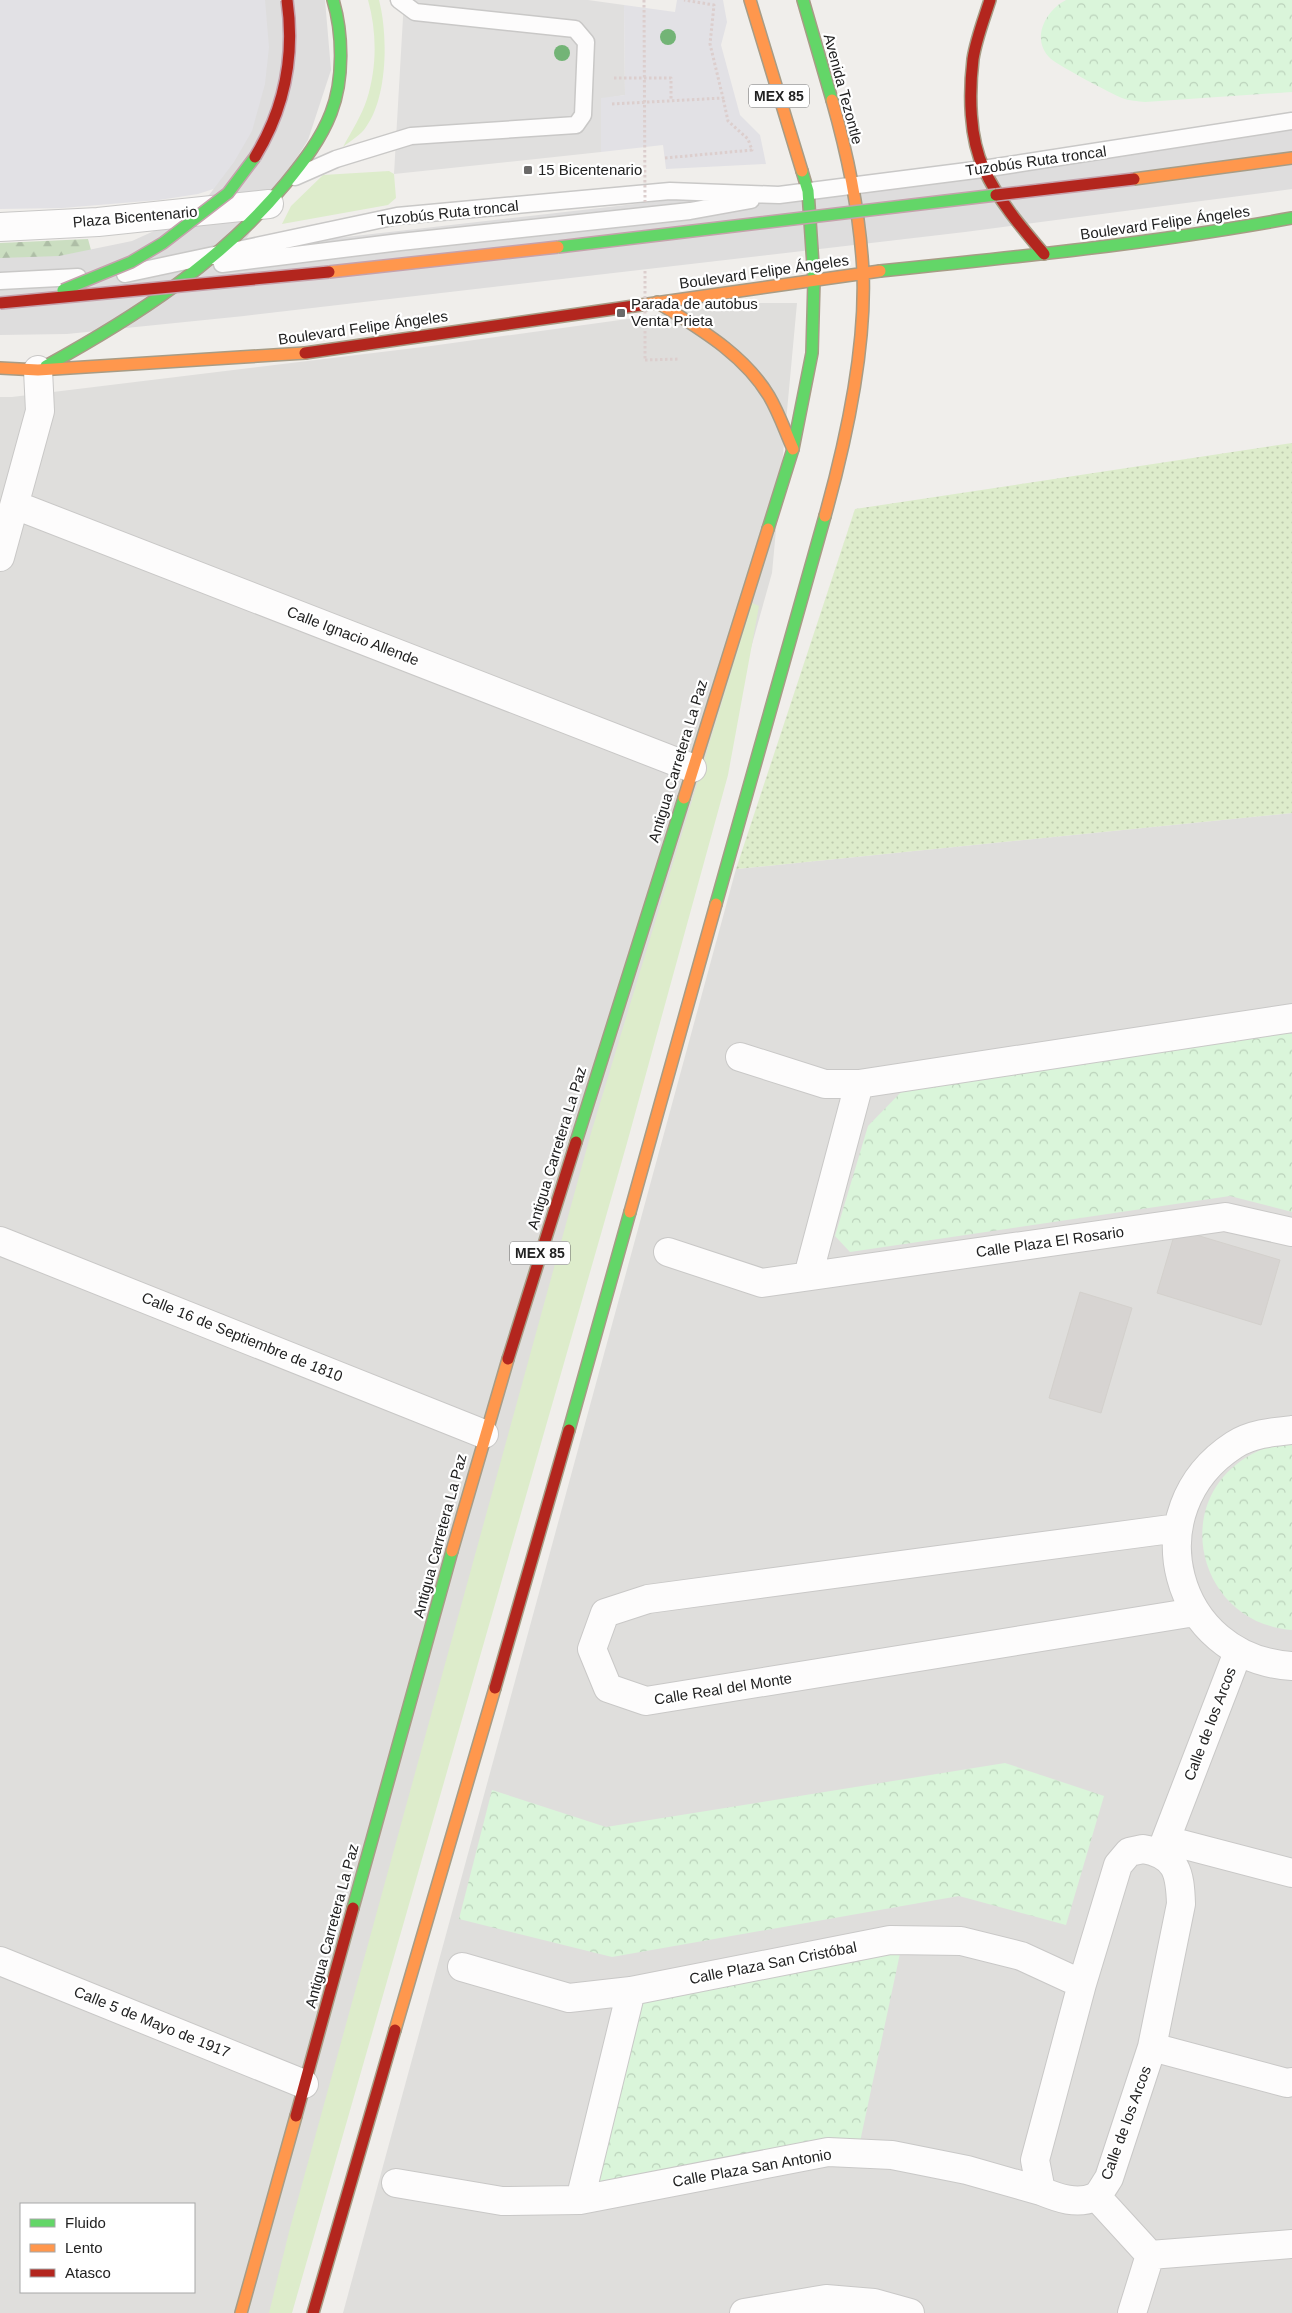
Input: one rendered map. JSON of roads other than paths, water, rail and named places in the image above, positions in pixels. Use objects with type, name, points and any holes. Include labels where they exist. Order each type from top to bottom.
[{"type":"main road","points":[[38,300],[140,257],[179,232],[235,185],[257,155],[274,122],[286,86],[291,49],[287,0]]},
{"type":"main road","points":[[38,370],[100,337],[164,296],[234,239],[269,204],[289,180],[318,141],[334,102],[340,58],[337,11],[334,0]]},
{"type":"main road","name":"MEX 85","points":[[750,0],[808,191]]},
{"type":"main road","name":"Avenida Tezontle","points":[[804,0],[854,186]]},
{"type":"main road","points":[[990,0],[973,59],[974,130],[983,169],[1016,220],[1044,254]]},
{"type":"main road","points":[[0,303],[410,264],[1124,180],[1292,158]]},
{"type":"main road","name":"MEX 85","points":[[313,2313],[563,1453],[842,454],[861,340],[863,273],[854,186]]},
{"type":"main road","name":"Antigua Carretera La Paz","points":[[241,2313],[484,1434],[793,449],[812,353],[814,280],[808,191]]},
{"type":"main road","name":"Boulevard Felipe Ángeles","points":[[0,368],[38,370],[298,354],[863,273],[1194,236],[1292,218]]},
{"type":"main road","points":[[657,302],[724,346],[745,366],[768,395],[793,449]]},
{"type":"street","name":"Plaza Bicentenario","points":[[0,227],[98,222],[269,204]]},
{"type":"street","points":[[0,557],[40,411],[38,370]]},
{"type":"street","name":"Calle Ignacio Allende","points":[[14,505],[692,768]]},
{"type":"street","points":[[740,1056],[825,1084],[859,1084],[1292,1018]]},
{"type":"street","points":[[808,1276],[859,1084]]},
{"type":"street","name":"Calle Plaza El Rosario","points":[[668,1252],[762,1283],[1225,1217],[1292,1232]]},
{"type":"street","name":"Calle 16 de Septiembre de 1810","points":[[0,1241],[484,1434]]},
{"type":"street","points":[[1292,1430],[1267,1432],[1235,1444],[1207,1466],[1188,1495],[1178,1528],[1176,1557],[1182,1586],[1195,1612],[1214,1635],[1238,1652],[1264,1662],[1292,1666]]},
{"type":"street","name":"Calle Real del Monte","points":[[1178,1528],[648,1599],[605,1613],[592,1649],[608,1688],[646,1702],[1195,1612]]},
{"type":"street","name":"Calle de los Arcos","points":[[1041,2192],[1060,2199],[1079,2200],[1096,2196],[1109,2178],[1152,2048],[1181,1904],[1181,1882],[1164,1846],[1238,1652]]},
{"type":"street","points":[[1041,2192],[1035,2160],[1082,1984],[1118,1865],[1128,1852],[1164,1846],[1292,1872]]},
{"type":"street","name":"Calle Plaza San Cristóbal","points":[[462,1967],[569,1998],[631,1991],[890,1940],[961,1941],[1021,1956],[1082,1984]]},
{"type":"street","name":"Calle 5 de Mayo de 1917","points":[[0,1961],[304,2084]]},
{"type":"street","points":[[580,2200],[631,1991]]},
{"type":"street","points":[[1152,2048],[1287,2083],[1292,2082]]},
{"type":"street","name":"Calle Plaza San Antonio","points":[[396,2183],[502,2201],[580,2200],[828,2152],[892,2155],[967,2170],[1041,2192]]},
{"type":"street","points":[[1096,2196],[1150,2254]]},
{"type":"street","points":[[1150,2254],[1292,2244]]},
{"type":"street","points":[[1132,2313],[1150,2254]]},
{"type":"street","points":[[744,2313],[826,2299],[874,2303],[910,2313]]},
{"type":"lane","points":[[289,180],[336,159],[411,136],[576,125],[583,115],[586,42],[575,29],[415,12],[398,0]]},
{"type":"lane","name":"Tuzobús Ruta troncal","points":[[0,281],[123,274],[207,261],[690,211],[779,195],[983,169],[1292,122]]},
{"type":"lane","name":"Tuzobús Ruta troncal","points":[[207,261],[397,216],[670,191],[779,195]]},
{"type":"place","name":"15 Bicentenario","points":[[528,170]]},
{"type":"place","name":"Parada de autobus Venta Prieta","points":[[621,313]]}]
